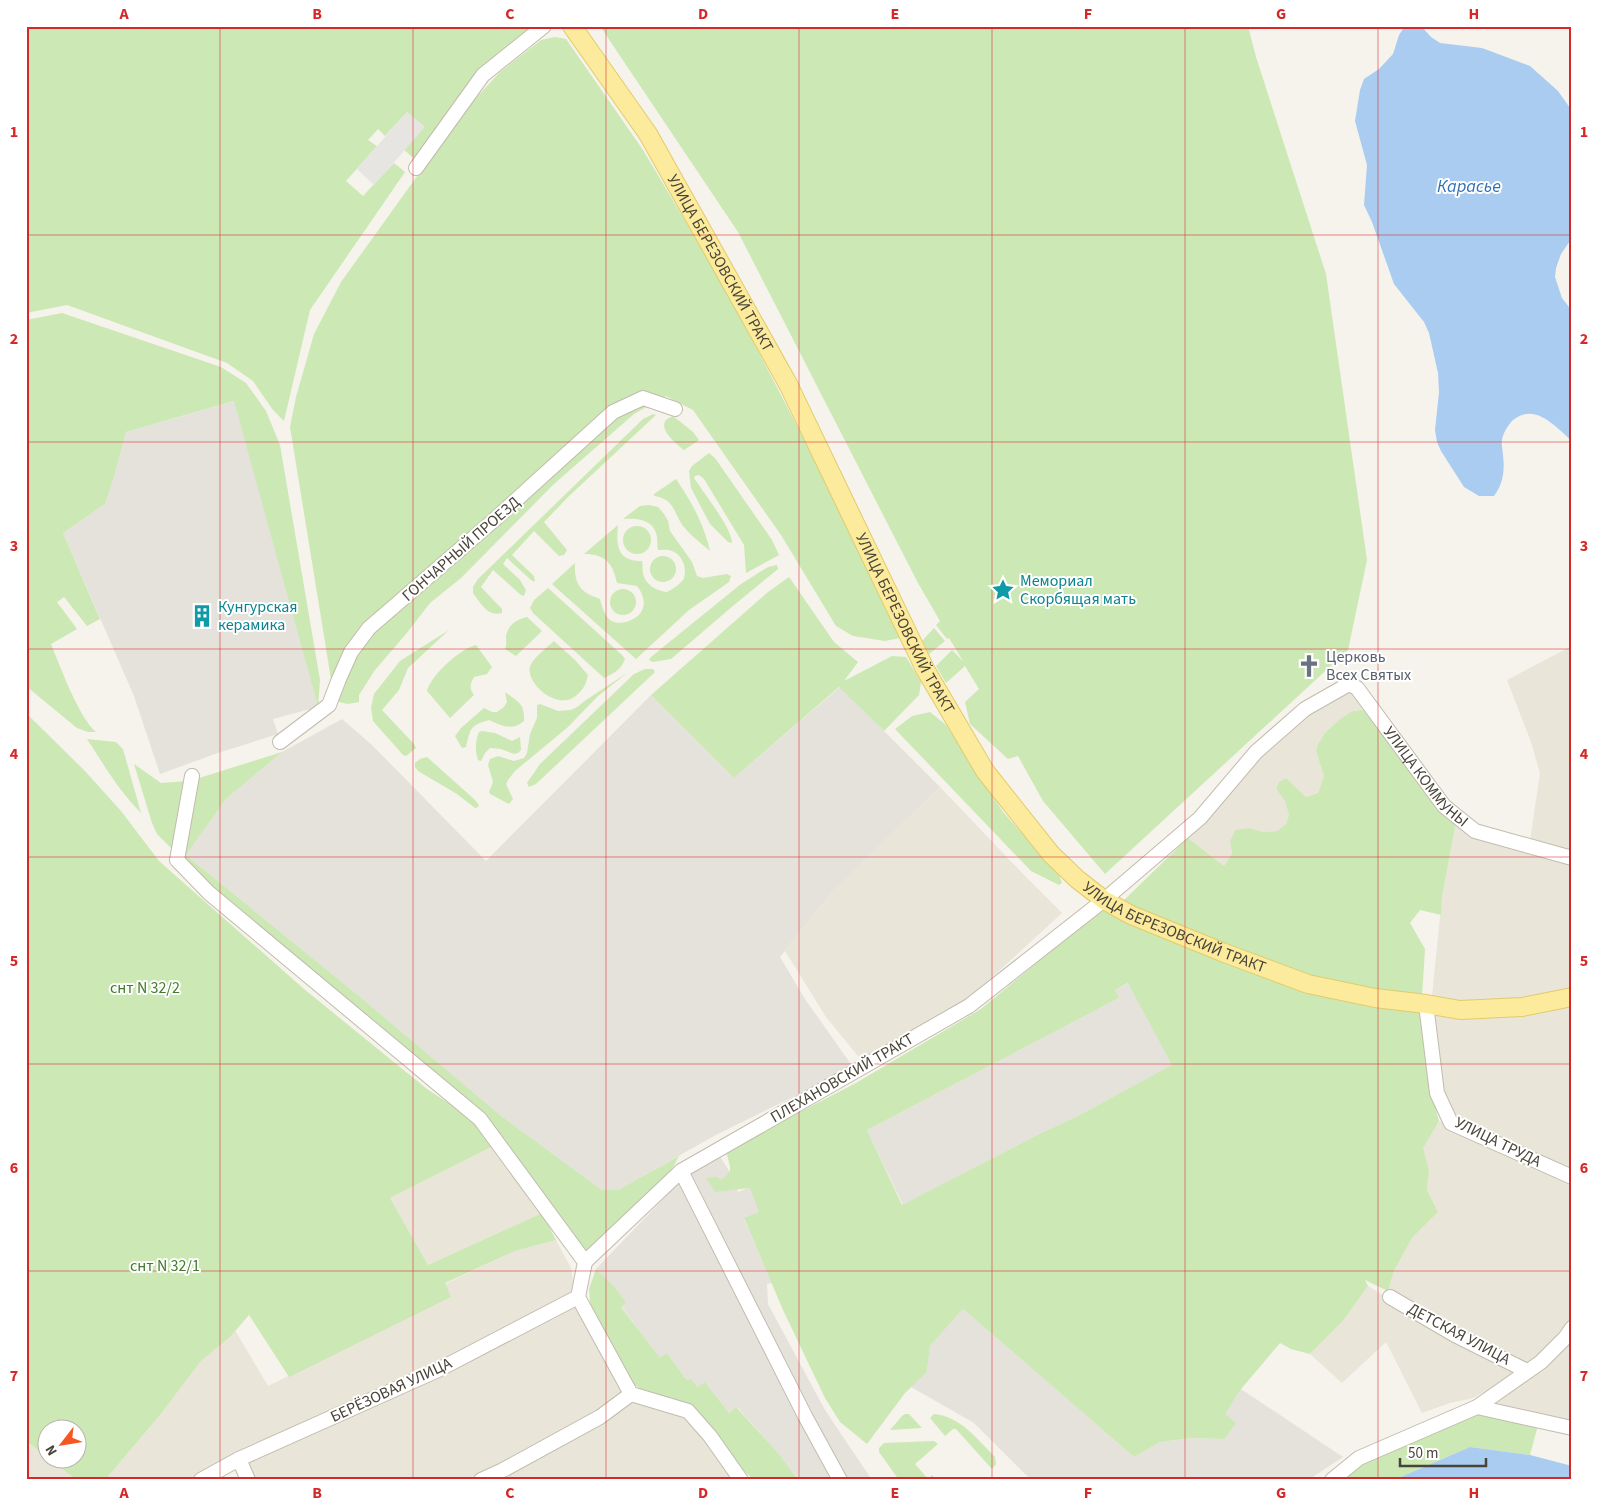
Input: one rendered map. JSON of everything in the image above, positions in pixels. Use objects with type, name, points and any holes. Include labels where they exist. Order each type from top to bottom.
[{"type":"main road","name":"УЛИЦА БЕРЕЗОВСКИЙ ТРАКТ","points":[[572,26],[648,134],[788,384],[925,669],[985,771],[1051,854],[1077,879],[1104,900],[1168,931],[1308,984],[1375,998],[1426,1004]]},
{"type":"main road","points":[[1426,1004],[1460,1010],[1522,1006],[1572,997]]},
{"type":"street","points":[[416,168],[483,75],[544,26]]},
{"type":"street","name":"ГОНЧАРНЫЙ ПРОЕЗД","points":[[280,742],[329,705],[351,652],[369,628],[494,520],[613,412],[643,398],[675,409]]},
{"type":"street","name":"ПЛЕХАНОВСКИЙ ТРАКТ","points":[[585,1262],[681,1171],[969,1006],[1104,900],[1200,818],[1256,752],[1305,710],[1349,684],[1357,688]]},
{"type":"street","name":"УЛИЦА КОММУНЫ","points":[[1357,688],[1444,806],[1475,831],[1572,858]]},
{"type":"street","points":[[192,776],[177,860],[209,893],[480,1119],[585,1262],[578,1297],[631,1394],[688,1411],[710,1436],[740,1480]]},
{"type":"street","name":"УЛИЦА ТРУДА","points":[[1426,1004],[1437,1093],[1451,1123],[1572,1177]]},
{"type":"street","points":[[681,1171],[805,1416],[840,1480]]},
{"type":"street","name":"ДЕТСКАЯ УЛИЦА","points":[[1390,1296],[1454,1335],[1527,1371]]},
{"type":"street","name":"БЕРЁЗОВАЯ УЛИЦА","points":[[201,1480],[239,1459],[438,1370],[578,1297]]},
{"type":"street","points":[[1332,1480],[1359,1458],[1477,1407],[1541,1362],[1565,1338],[1572,1328]]},
{"type":"street","points":[[481,1480],[505,1475],[600,1418],[631,1394]]},
{"type":"street","points":[[1477,1407],[1572,1428]]},
{"type":"street","points":[[239,1459],[248,1480]]},
{"type":"shaded area","points":[[407,112],[425,127],[374,185],[357,169]]},
{"type":"shaded area","points":[[235,401],[318,707],[273,719],[278,734],[160,774],[134,696],[63,533],[105,504],[126,432]]},
{"type":"shaded area","points":[[1570,647],[1572,653],[1572,854],[1530,841],[1540,773],[1531,742],[1507,680]]},
{"type":"shaded area","points":[[840,687],[940,787],[833,891],[780,957],[805,999],[853,1067],[714,1136],[618,1190],[602,1190],[500,1115],[365,1001],[186,855],[226,799],[282,752],[342,719],[372,745],[486,861],[651,695],[734,778]]},
{"type":"shaded area","points":[[1348,687],[1363,710],[1352,711],[1340,719],[1325,733],[1318,744],[1316,751],[1324,776],[1318,793],[1306,797],[1286,778],[1279,782],[1276,789],[1285,801],[1289,815],[1286,824],[1277,831],[1263,832],[1249,828],[1230,842],[1232,854],[1224,866],[1188,838],[1206,819],[1259,753],[1308,710]]},
{"type":"shaded area","points":[[940,787],[1062,913],[964,1003],[862,1061],[826,1017],[785,951],[833,891]]},
{"type":"shaded area","points":[[1456,822],[1572,862],[1572,992],[1523,1000],[1463,1002],[1432,996],[1442,897]]},
{"type":"shaded area","points":[[1129,983],[1173,1065],[1076,1117],[1039,1134],[903,1205],[867,1130],[1119,998],[1115,990]]},
{"type":"shaded area","points":[[1572,1004],[1572,1173],[1455,1120],[1440,1092],[1431,1011]]},
{"type":"shaded area","points":[[1439,1121],[1572,1182],[1572,1319],[1540,1359],[1527,1368],[1388,1291],[1394,1271],[1412,1238],[1438,1212],[1427,1190],[1429,1170],[1422,1148]]},
{"type":"shaded area","points":[[495,1145],[542,1213],[428,1265],[390,1198]]},
{"type":"shaded area","points":[[719,1155],[730,1172],[738,1192],[750,1187],[760,1212],[744,1219],[772,1283],[767,1284],[768,1304],[825,1410],[872,1480],[798,1480],[780,1455],[737,1407],[729,1413],[705,1382],[697,1387],[688,1381],[667,1353],[660,1359],[621,1306],[626,1302],[613,1285],[596,1269],[689,1172]]},
{"type":"shaded area","points":[[556,1240],[571,1268],[575,1294],[436,1367],[195,1480],[105,1480],[160,1415],[201,1361],[229,1338],[235,1330],[268,1386],[450,1297],[445,1284],[515,1251]]},
{"type":"shaded area","points":[[1368,1286],[1451,1337],[1520,1372],[1473,1398],[1450,1403],[1422,1413],[1386,1342],[1342,1383],[1310,1354],[1342,1322]]},
{"type":"shaded area","points":[[576,1302],[626,1394],[475,1480],[251,1480],[243,1461]]},
{"type":"shaded area","points":[[963,1309],[1134,1457],[1160,1442],[1192,1438],[1224,1439],[1224,1414],[1241,1389],[1343,1457],[1308,1480],[1031,1480],[974,1423],[911,1387],[927,1372],[930,1346]]},
{"type":"shaded area","points":[[1572,1337],[1572,1422],[1486,1402]]},
{"type":"shaded area","points":[[632,1397],[685,1413],[708,1438],[734,1480],[510,1480],[506,1472]]},
{"type":"shaded area","points":[[26,1441],[38,1450],[38,1468],[61,1468],[77,1480],[26,1480]]},
{"type":"green space","points":[[26,26],[535,26],[416,160],[404,150],[424,127],[407,112],[385,136],[378,129],[368,140],[377,146],[346,181],[363,196],[394,163],[405,172],[310,310],[284,421],[273,410],[253,381],[227,363],[67,305],[26,313]]},
{"type":"green space","points":[[600,26],[1248,26],[1256,57],[1326,274],[1367,560],[1348,650],[1105,874],[1043,801],[1018,756],[1008,759],[970,724],[965,702],[979,689],[965,666],[946,683],[936,666],[952,650],[963,661],[949,638],[947,639],[936,625],[940,621],[918,583],[738,232]]},
{"type":"green space","points":[[555,37],[566,39],[643,150],[728,293],[899,629],[900,638],[885,641],[853,636],[836,626],[781,535],[693,410],[666,396],[634,414],[554,484],[461,578],[430,603],[375,670],[359,695],[359,702],[348,704],[339,702],[331,679],[290,427],[296,397],[314,334],[341,282],[464,111],[500,72],[541,40]]},
{"type":"green space","points":[[62,313],[221,367],[246,383],[266,411],[280,445],[320,680],[318,707],[234,401],[126,432],[105,504],[63,533],[100,619],[87,626],[64,597],[57,602],[77,629],[51,644],[77,704],[96,732],[88,732],[77,728],[26,686],[26,320]]},
{"type":"green space","points":[[653,414],[656,415],[569,496],[544,522],[567,550],[564,555],[559,556],[534,531],[512,555],[534,576],[535,582],[507,558],[503,564],[520,580],[526,590],[524,596],[493,570],[481,587],[502,609],[502,613],[497,614],[488,611],[473,593],[473,587],[478,579],[643,419]]},
{"type":"green space","points":[[673,416],[693,432],[699,440],[684,450],[670,437],[665,428],[666,420]]},
{"type":"green space","points":[[709,453],[715,458],[772,540],[779,555],[746,573],[744,545],[704,479],[699,475],[694,478],[727,528],[732,543],[728,542],[710,524],[691,488],[689,471],[692,466]]},
{"type":"green space","points":[[676,479],[696,513],[710,551],[683,526],[670,503],[654,496],[654,494]]},
{"type":"green space","points":[[640,506],[658,507],[664,514],[670,531],[692,562],[697,576],[703,578],[727,574],[731,576],[729,582],[689,610],[636,659],[552,584],[575,563],[577,582],[583,590],[600,599],[608,618],[620,623],[632,620],[637,616],[641,612],[644,603],[637,586],[617,583],[613,570],[607,561],[591,554],[584,554],[618,525],[617,539],[620,551],[627,559],[642,561],[644,577],[649,584],[656,589],[667,592],[678,585],[683,580],[685,572],[684,564],[680,557],[670,550],[658,550],[656,533],[654,528],[647,522],[638,519],[623,519]]},
{"type":"green space","points":[[637,526],[647,530],[651,540],[647,550],[637,554],[627,550],[623,540],[627,530]]},
{"type":"green space","points":[[663,556],[672,560],[676,569],[672,578],[663,582],[654,578],[650,569],[654,560]]},
{"type":"green space","points":[[777,565],[778,569],[671,659],[653,662],[649,660],[741,584],[768,567]]},
{"type":"green space","points":[[789,577],[834,642],[858,662],[844,681],[892,656],[906,657],[921,682],[919,695],[884,731],[839,687],[734,778],[651,695],[768,592]]},
{"type":"green space","points":[[548,588],[622,655],[625,659],[617,671],[604,678],[533,613],[530,608],[534,600]]},
{"type":"green space","points":[[623,589],[632,593],[636,602],[632,611],[623,615],[614,611],[610,602],[614,593]]},
{"type":"green space","points":[[527,617],[542,631],[516,656],[505,649],[507,632],[514,623]]},
{"type":"green space","points":[[934,628],[945,641],[929,654],[922,641]]},
{"type":"green space","points":[[449,630],[408,668],[399,690],[382,710],[416,748],[406,756],[403,755],[373,721],[371,708],[374,694],[400,661]]},
{"type":"green space","points":[[554,641],[588,675],[583,689],[571,699],[562,700],[545,694],[538,688],[530,673],[530,667],[534,660]]},
{"type":"green space","points":[[476,645],[492,667],[487,674],[474,677],[471,690],[474,695],[450,718],[427,691],[440,670],[469,647]]},
{"type":"green space","points":[[645,669],[653,669],[655,672],[536,784],[529,787],[527,783],[540,764],[634,674]]},
{"type":"green space","points":[[627,673],[598,696],[568,727],[515,771],[506,784],[513,799],[509,804],[490,794],[493,782],[488,765],[490,759],[498,756],[514,761],[524,758],[527,753],[530,734],[537,718],[537,705],[540,704],[558,711],[571,710]]},
{"type":"green space","points":[[505,692],[522,707],[524,721],[511,727],[489,720],[478,724],[470,732],[466,747],[462,748],[455,736],[461,728],[484,708],[497,712],[504,707],[507,702]]},
{"type":"green space","points":[[1363,710],[1438,803],[1456,822],[1442,897],[1441,915],[1420,910],[1410,923],[1425,949],[1422,997],[1311,981],[1224,949],[1123,901],[1188,838],[1224,866],[1232,854],[1230,842],[1235,830],[1249,828],[1263,832],[1277,831],[1286,824],[1289,815],[1285,801],[1276,789],[1279,782],[1286,778],[1306,797],[1318,793],[1324,776],[1316,751],[1318,744],[1325,733],[1340,719],[1352,711]]},
{"type":"green space","points":[[930,712],[946,725],[1003,812],[1059,875],[1062,883],[1059,885],[1031,871],[895,729],[912,716]]},
{"type":"green space","points":[[26,713],[85,771],[121,811],[159,861],[304,989],[427,1089],[470,1117],[495,1145],[390,1198],[428,1265],[542,1213],[556,1240],[515,1251],[445,1283],[451,1297],[289,1377],[249,1315],[229,1338],[201,1361],[160,1415],[105,1480],[77,1480],[61,1468],[88,1468],[88,1418],[38,1418],[38,1450],[26,1441]]},
{"type":"green space","points":[[479,732],[495,733],[512,741],[520,737],[521,750],[514,754],[501,749],[490,748],[481,761],[478,760],[476,743]]},
{"type":"green space","points":[[87,739],[116,742],[123,749],[141,813],[119,787]]},
{"type":"green space","points":[[282,752],[226,799],[186,855],[365,1001],[500,1115],[602,1190],[618,1190],[679,1156],[667,1178],[586,1255],[481,1113],[210,888],[180,858],[196,779]]},
{"type":"green space","points":[[427,757],[474,799],[479,805],[478,807],[475,808],[457,794],[418,771],[415,763]]},
{"type":"green space","points":[[134,764],[161,783],[188,781],[174,851],[157,834]]},
{"type":"green space","points":[[1103,908],[1306,991],[1421,1012],[1430,1088],[1439,1121],[1423,1148],[1429,1170],[1427,1190],[1438,1212],[1412,1238],[1394,1271],[1388,1291],[1365,1280],[1368,1286],[1342,1322],[1310,1354],[1291,1349],[1280,1343],[1241,1389],[1225,1414],[1236,1423],[1224,1439],[1192,1438],[1160,1442],[1134,1457],[963,1309],[930,1346],[927,1372],[905,1393],[867,1444],[840,1422],[825,1398],[783,1310],[744,1218],[759,1212],[750,1188],[715,1192],[706,1178],[717,1177],[721,1180],[730,1172],[726,1150],[856,1083],[981,1009]],"holes":[[[1128,983],[1172,1065],[1076,1117],[1039,1134],[902,1205],[867,1130],[1119,998],[1115,990]]]},
{"type":"green space","points":[[596,1269],[613,1285],[626,1302],[621,1307],[660,1358],[667,1353],[687,1380],[691,1379],[697,1387],[705,1382],[729,1413],[736,1407],[780,1455],[798,1480],[754,1480],[733,1461],[697,1411],[683,1402],[646,1393],[627,1379],[591,1312],[589,1289]]},
{"type":"green space","points":[[1479,1412],[1538,1425],[1530,1455],[1470,1447],[1394,1480],[1338,1480],[1355,1466]]},
{"type":"green space","points":[[905,1414],[909,1414],[922,1428],[890,1430]]},
{"type":"green space","points":[[934,1414],[952,1419],[975,1436],[995,1457],[996,1464],[992,1469],[956,1429],[953,1429],[945,1436],[930,1418]]},
{"type":"green space","points":[[934,1441],[938,1444],[915,1464],[928,1479],[932,1475],[936,1480],[899,1480],[879,1452],[879,1448],[884,1443]]},
{"type":"water","name":"Карасье","points":[[1405,26],[1421,26],[1431,37],[1440,43],[1482,48],[1530,66],[1558,91],[1572,112],[1572,238],[1561,254],[1555,277],[1562,298],[1572,311],[1572,441],[1552,423],[1537,415],[1521,415],[1513,420],[1503,437],[1503,471],[1501,482],[1494,496],[1479,496],[1464,487],[1441,451],[1435,430],[1439,392],[1438,373],[1429,333],[1424,322],[1394,284],[1364,205],[1367,165],[1355,121],[1360,90],[1364,79],[1379,69],[1393,54],[1399,35]]},
{"type":"water","points":[[1470,1447],[1530,1455],[1572,1466],[1572,1480],[1502,1480],[1497,1478],[1490,1480],[1394,1480]]},
{"type":"place","name":"Мемориал Скорбящая мать","points":[[1003,590]]},
{"type":"place","name":"Кунгурская керамика","points":[[202,616]]},
{"type":"place","name":"Церковь Всех Святых","points":[[1309,666]]},
{"type":"park label","name":"снт N 32/2","points":[[145,988]]},
{"type":"park label","name":"снт N 32/1","points":[[165,1266]]}]
